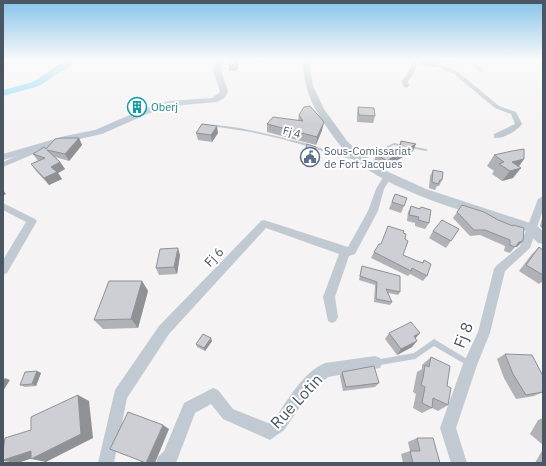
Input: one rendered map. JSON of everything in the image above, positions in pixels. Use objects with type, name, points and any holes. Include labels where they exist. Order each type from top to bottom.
[{"type":"main road","points":[[3,157],[98,132],[144,112],[171,103],[214,100],[221,96],[224,92],[221,82]]},
{"type":"street","points":[[309,82],[315,104],[347,148],[361,160],[388,176],[427,193],[531,228],[543,239]]},
{"type":"street","points":[[404,82],[406,86]]},
{"type":"street","points":[[467,82],[497,107],[514,113],[518,124],[516,127],[497,136]]},
{"type":"street","points":[[3,165],[33,151],[34,148]]},
{"type":"street","points":[[332,317],[328,297],[345,252],[351,252],[373,212],[380,190],[388,176]]},
{"type":"street","name":"Fj 8","points":[[459,463],[448,428],[470,364],[484,333],[500,269],[525,248],[531,228],[543,199]]},
{"type":"street","points":[[3,206],[32,221],[3,270]]},
{"type":"street","name":"Fj 6","points":[[106,463],[120,395],[164,330],[264,224],[345,252]]},
{"type":"street","name":"Rue Lotin","points":[[164,463],[170,457],[189,408],[212,395],[228,414],[270,432],[279,425],[303,390],[325,370],[375,363]]},
{"type":"lane","name":"Fj 4","points":[[218,126],[242,129],[304,144],[345,158],[361,160]]},
{"type":"lane","points":[[361,160],[394,144],[426,150]]},
{"type":"lane","name":"Rue Lotin","points":[[375,363],[415,356],[434,342],[470,364]]},
{"type":"building","points":[[310,106],[324,122],[317,137],[267,124],[273,117],[303,121],[299,115],[304,107]]},
{"type":"building","points":[[358,107],[374,108],[375,116],[359,115]]},
{"type":"building","points":[[202,124],[217,126],[211,135],[196,133]]},
{"type":"building","points":[[79,138],[65,154],[47,150],[60,162],[51,167],[57,172],[44,178],[31,164],[45,158],[33,154],[44,147],[46,149],[55,139]]},
{"type":"building","points":[[401,141],[416,144],[399,154]]},
{"type":"building","points":[[307,144],[316,147],[314,158],[304,157]]},
{"type":"building","points":[[388,148],[398,154],[387,161],[376,154]]},
{"type":"building","points":[[524,149],[524,159],[512,162],[521,168],[510,171],[499,164],[504,162],[494,155],[512,151]]},
{"type":"building","points":[[433,170],[443,172],[442,180],[440,180],[438,184],[432,182]]},
{"type":"building","points":[[395,194],[407,198],[404,206],[392,202]]},
{"type":"building","points":[[462,205],[484,212],[513,226],[524,228],[523,241],[519,242],[515,247],[510,245],[510,240],[485,230],[474,230],[457,212]]},
{"type":"building","points":[[411,206],[431,210],[429,223],[418,220],[419,217],[409,215]]},
{"type":"building","points":[[442,220],[459,229],[451,241],[433,231]]},
{"type":"building","points":[[388,226],[404,231],[403,233],[406,234],[405,239],[408,241],[403,255],[423,263],[424,260],[431,264],[427,276],[412,268],[411,271],[374,252],[379,244],[381,244]]},
{"type":"building","points":[[539,247],[543,250],[543,275],[526,265]]},
{"type":"building","points":[[178,248],[174,267],[156,268],[160,249]]},
{"type":"building","points":[[362,266],[400,276],[400,292],[386,289],[392,302],[376,299],[377,282],[360,276]]},
{"type":"building","points":[[109,281],[142,281],[131,319],[94,320]]},
{"type":"building","points":[[411,322],[420,333],[414,336],[417,341],[401,349],[389,333]]},
{"type":"building","points":[[203,334],[211,338],[204,348],[196,344]]},
{"type":"building","points":[[505,354],[532,355],[543,376],[543,392],[526,395],[513,374]]},
{"type":"building","points":[[431,357],[450,366],[447,386],[451,388],[448,405],[433,398],[432,408],[422,403],[425,387],[421,385],[425,365],[429,367]]},
{"type":"building","points":[[374,366],[379,383],[346,387],[342,372]]},
{"type":"building","points":[[37,371],[32,384],[20,385],[25,372]]},
{"type":"building","points":[[78,395],[81,434],[31,459],[31,451],[3,460],[5,438],[31,430],[31,417]]},
{"type":"building","points":[[128,412],[163,425],[146,463],[110,449]]},
{"type":"building","points":[[417,438],[433,438],[440,463],[413,463],[410,451],[420,451]]},
{"type":"waterway","points":[[3,93],[39,82]]},
{"type":"place","name":"Oberj","points":[[137,107]]},
{"type":"place","name":"Sous-Comissariat de Fort Jacques","points":[[310,157]]}]
